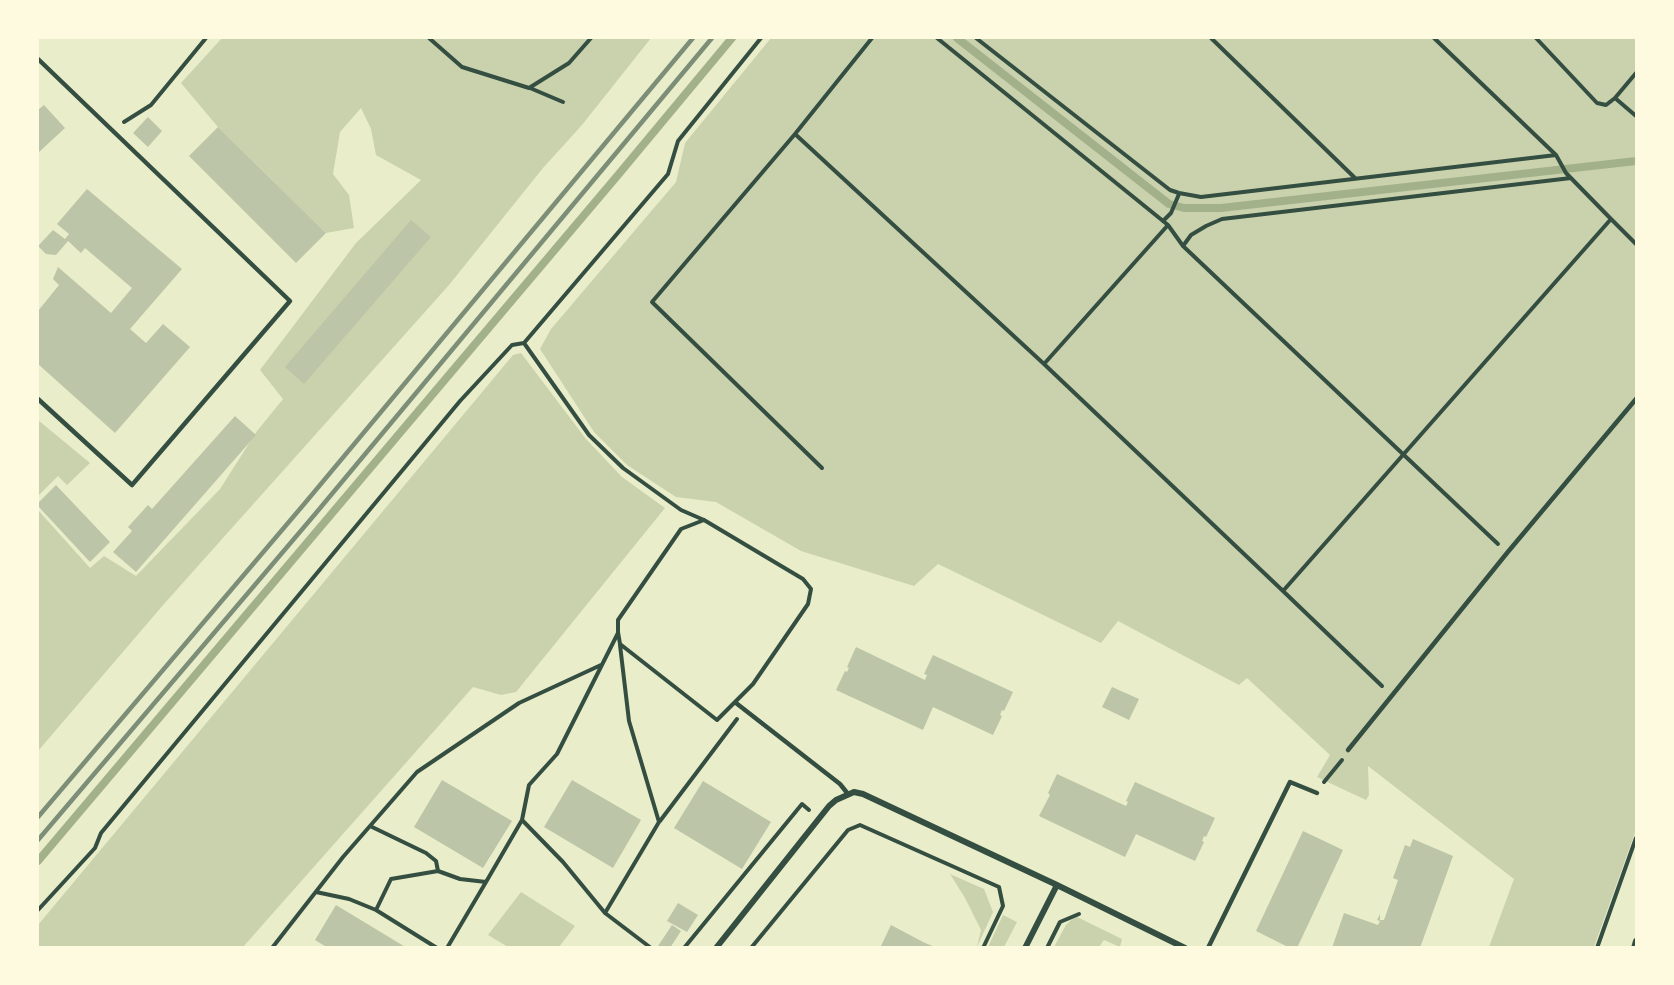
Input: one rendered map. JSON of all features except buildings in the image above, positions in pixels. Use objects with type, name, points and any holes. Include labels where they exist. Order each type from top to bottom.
[{"type":"street","points":[[716,948],[829,806],[854,792],[863,794],[1057,885],[1185,948]]},
{"type":"street","points":[[1025,948],[1057,885]]},
{"type":"street","points":[[1634,948],[1636,941]]},
{"type":"lane","points":[[38,59],[290,301],[132,485],[38,399]]},
{"type":"lane","points":[[1348,750],[1507,553],[1636,399]]},
{"type":"lane","points":[[736,703],[840,784],[848,794]]},
{"type":"lane","points":[[1208,948],[1290,782],[1317,793]]},
{"type":"path","points":[[111,130],[151,105],[206,38]]},
{"type":"path","points":[[429,38],[462,67],[529,88],[563,102]]},
{"type":"path","points":[[529,88],[569,63],[591,38]]},
{"type":"path","points":[[38,910],[94,848],[101,833],[460,401],[512,345],[524,343],[669,174],[678,141],[761,38]]},
{"type":"path","points":[[822,468],[652,302],[795,134],[872,38]]},
{"type":"path","points":[[938,38],[1168,225],[1182,246],[1507,553]]},
{"type":"path","points":[[976,38],[1170,190],[1179,193],[1201,197],[1556,155]]},
{"type":"path","points":[[1211,38],[1355,178]]},
{"type":"path","points":[[1434,38],[1556,155],[1571,178],[1636,244]]},
{"type":"path","points":[[1536,38],[1597,103],[1606,105],[1636,73]]},
{"type":"path","points":[[1615,98],[1636,116]]},
{"type":"path","points":[[795,134],[1044,363],[1393,696]]},
{"type":"path","points":[[1182,246],[1191,235],[1222,219],[1571,178]]},
{"type":"path","points":[[1163,221],[1171,213],[1179,193]]},
{"type":"path","points":[[1283,591],[1611,219]]},
{"type":"path","points":[[1044,363],[1168,225]]},
{"type":"path","points":[[524,343],[589,435],[623,468],[681,510],[704,520],[803,579],[811,589],[808,604],[753,684],[717,720],[620,644]]},
{"type":"path","points":[[659,822],[629,721],[618,620],[681,529],[704,520]]},
{"type":"path","points":[[447,948],[522,820],[529,785],[557,754],[618,632]]},
{"type":"path","points":[[272,948],[370,826],[417,772],[519,703],[602,665]]},
{"type":"path","points":[[605,913],[659,822],[744,710]]},
{"type":"path","points":[[1317,793],[1348,750]]},
{"type":"path","points":[[684,948],[802,804],[819,818]]},
{"type":"path","points":[[522,820],[563,862],[605,913],[650,947]]},
{"type":"path","points":[[751,948],[848,830],[860,825],[999,888],[1003,906],[983,948]]},
{"type":"path","points":[[370,826],[426,853],[436,861],[438,871]]},
{"type":"path","points":[[1597,948],[1636,838]]},
{"type":"path","points":[[376,910],[392,879],[438,871],[460,879],[486,882]]},
{"type":"path","points":[[316,892],[342,897],[376,910],[437,948]]},
{"type":"path","points":[[1049,947],[1060,922],[1078,913],[1088,918]]},
{"type":"green space","points":[[222,38],[651,38],[449,285],[164,604],[38,751],[38,510],[90,568],[104,556],[136,576],[220,489],[257,431],[283,399],[260,370],[356,243],[421,180],[376,155],[371,129],[361,108],[340,132],[333,174],[349,195],[354,228],[326,233],[218,127],[181,83]]},
{"type":"green space","points":[[771,38],[1636,38],[1636,830],[1594,947],[1489,947],[1514,879],[1368,766],[1369,795],[1366,800],[1317,777],[1330,755],[1247,678],[1239,685],[1118,621],[1101,643],[938,564],[914,586],[801,551],[716,502],[676,497],[627,465],[594,432],[540,349],[551,329],[676,182],[685,143]]},
{"type":"green space","points":[[521,353],[586,439],[622,477],[665,508],[516,692],[501,695],[473,687],[243,947],[38,947],[38,925],[513,355]]},
{"type":"green space","points":[[38,420],[90,463],[67,485],[58,476],[38,496]]},
{"type":"green space","points":[[950,874],[984,889],[993,912],[977,947],[981,930]]},
{"type":"green space","points":[[521,892],[575,926],[559,947],[508,947],[488,935]]},
{"type":"green space","points":[[1003,915],[1017,922],[1004,947],[988,947]]},
{"type":"green space","points":[[1077,917],[1122,939],[1120,947],[1104,940],[1099,947],[1054,947],[1066,925]]},
{"type":"waterway","points":[[38,861],[732,38]]},
{"type":"waterway","points":[[957,38],[1169,204],[1184,208],[1221,208],[1636,161]]},
{"type":"railway","points":[[38,817],[305,503],[693,38]]},
{"type":"railway","points":[[38,840],[316,513],[712,38]]}]
